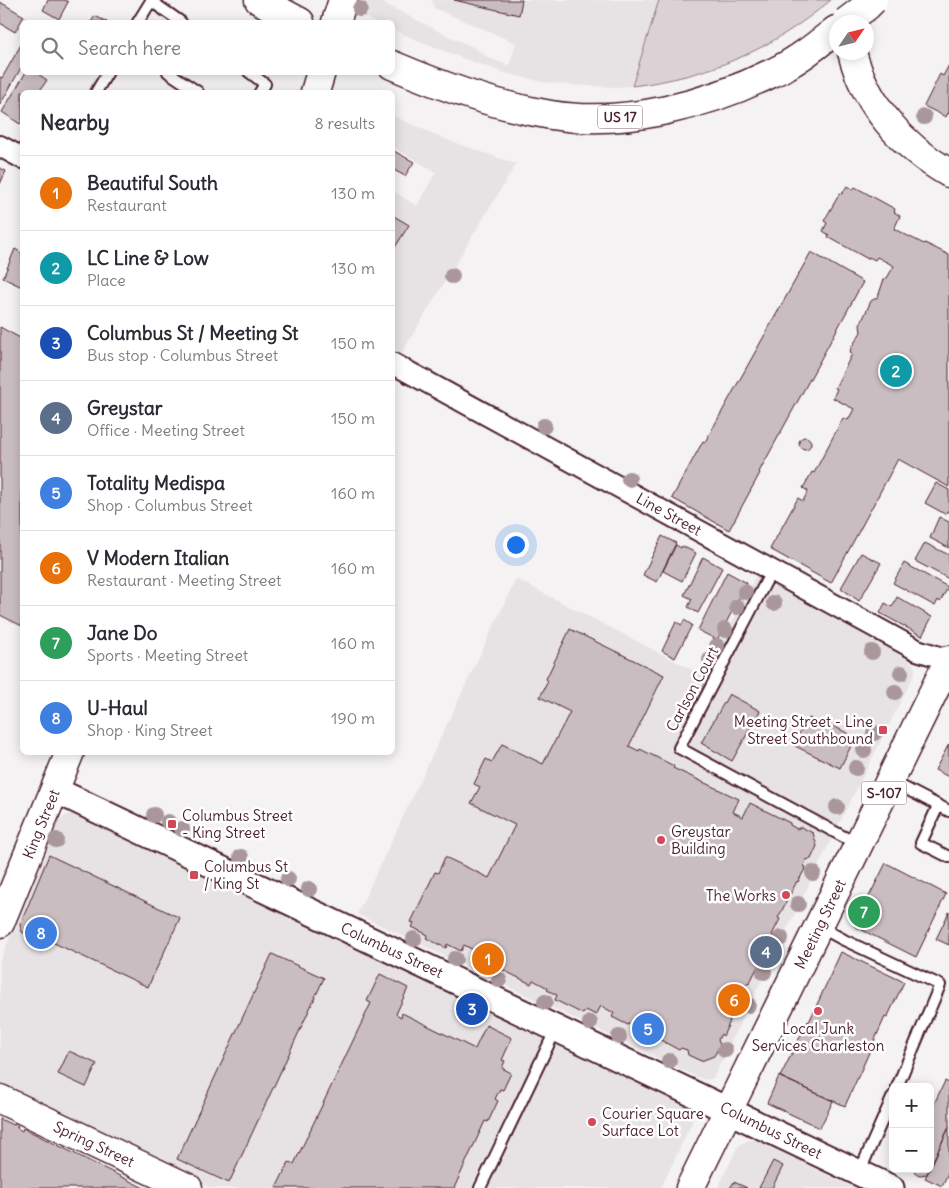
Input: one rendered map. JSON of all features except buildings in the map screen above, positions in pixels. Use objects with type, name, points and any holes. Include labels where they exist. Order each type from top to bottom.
[{"type":"main road","points":[[259,0],[296,20]]},
{"type":"main road","points":[[337,20],[343,0]]},
{"type":"main road","points":[[847,15],[849,0]]},
{"type":"main road","points":[[856,15],[873,0]]},
{"type":"main road","name":"US 17","points":[[395,67],[443,87],[511,107],[553,115],[607,118],[643,114],[721,95],[776,72],[829,35]]},
{"type":"main road","points":[[855,60],[864,87],[884,118],[915,150],[949,173]]},
{"type":"main road","points":[[316,90],[320,75]]},
{"type":"main road","name":"Meeting Street","points":[[690,1188],[949,660]]},
{"type":"main road","name":"King Street","points":[[0,923],[69,755]]},
{"type":"main road","name":"Spring Street","points":[[0,1099],[188,1188]]},
{"type":"street","points":[[0,146],[20,157]]},
{"type":"street","name":"Line Street","points":[[395,365],[917,650],[949,660]]},
{"type":"street","name":"Columbus Street","points":[[55,790],[891,1188]]},
{"type":"lane","points":[[139,20],[151,0],[178,20]]},
{"type":"lane","points":[[97,90],[106,75]]},
{"type":"lane","points":[[172,75],[195,90]]},
{"type":"lane","points":[[253,75],[265,84],[261,90]]},
{"type":"lane","name":"Carlson Court","points":[[772,570],[678,748],[858,845]]},
{"type":"lane","points":[[890,781],[949,811]]},
{"type":"lane","points":[[938,806],[921,843],[949,857]]},
{"type":"lane","points":[[819,926],[844,940],[940,985],[899,1083]]},
{"type":"lane","points":[[480,1188],[556,1028]]},
{"type":"lane","points":[[858,1173],[889,1105]]},
{"type":"shaded area","points":[[361,0],[377,0],[475,48],[487,57],[509,66],[516,43],[434,8],[431,0],[659,0],[632,86],[616,87],[543,82],[505,73],[395,31],[395,20],[370,20],[357,14]]},
{"type":"shaded area","points":[[659,0],[831,0],[785,34],[738,58],[688,76],[632,86]]},
{"type":"shaded area","points":[[395,117],[450,141],[516,164],[401,354],[395,350],[395,192],[417,206],[436,172],[395,148]]},
{"type":"shaded area","points":[[756,576],[908,659],[913,664],[915,670],[713,1078],[707,1080],[697,1077],[357,914],[516,579],[704,676]]},
{"type":"shaded area","points":[[70,814],[78,815],[685,1102],[693,1120],[661,1188],[211,1188],[0,1089],[0,961],[58,823]]},
{"type":"shaded area","points":[[749,1140],[758,1141],[854,1188],[718,1188],[737,1148]]},
{"type":"place","name":"LC Line & Low","points":[[896,371]]},
{"type":"place","name":"Meeting Street - Line Street Southbound","points":[[883,730]]},
{"type":"place","name":"Columbus Street - King Street","points":[[172,824]]},
{"type":"place","name":"Greystar Building","points":[[661,840]]},
{"type":"place","name":"Columbus St / King St","points":[[194,875]]},
{"type":"place","name":"The Works","points":[[786,895]]},
{"type":"place","name":"Jane Do","points":[[864,912]]},
{"type":"place","name":"U-Haul","points":[[41,933]]},
{"type":"place","name":"Greystar","points":[[766,952]]},
{"type":"place","name":"Beautiful South","points":[[488,959]]},
{"type":"place","name":"V Modern Italian","points":[[734,1000]]},
{"type":"place","name":"Columbus St / Meeting St","points":[[472,1009]]},
{"type":"place","name":"Local Junk Services Charleston","points":[[818,1011]]},
{"type":"place","name":"Totality Medispa","points":[[648,1029]]},
{"type":"place","name":"Courier Square Surface Lot","points":[[592,1122]]}]
